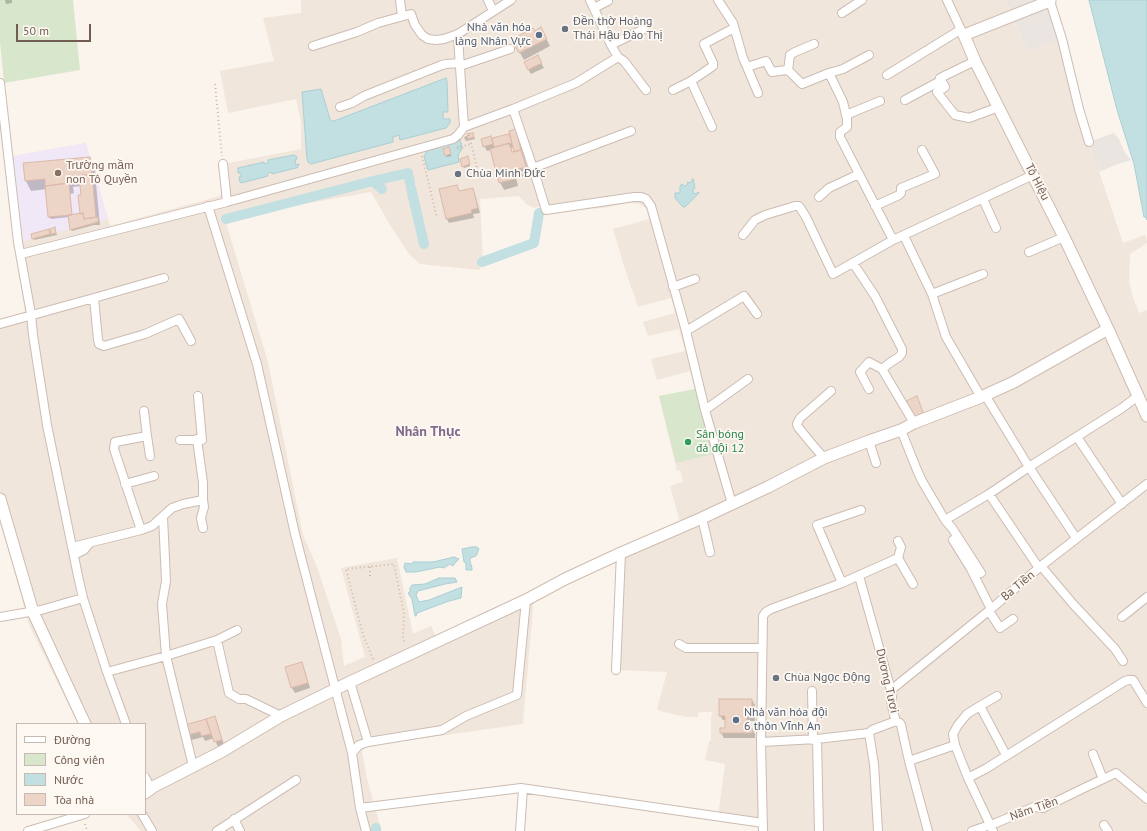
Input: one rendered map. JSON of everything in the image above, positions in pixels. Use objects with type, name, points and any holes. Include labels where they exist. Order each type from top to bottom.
[{"type":"street","points":[[400,0],[402,16]]},
{"type":"street","points":[[488,0],[493,11]]},
{"type":"street","points":[[313,46],[357,32],[378,23],[411,14],[415,25],[422,36],[428,39],[444,39],[458,34],[511,0]]},
{"type":"street","points":[[590,0],[618,57],[624,61],[646,90]]},
{"type":"street","points":[[718,0],[733,23],[747,67],[758,93]]},
{"type":"street","points":[[842,12],[862,0]]},
{"type":"street","points":[[947,0],[962,33]]},
{"type":"street","points":[[594,8],[608,1]]},
{"type":"street","points":[[887,75],[962,33],[1050,1],[1062,39],[1088,142]]},
{"type":"street","points":[[673,90],[691,81],[714,66],[714,63],[704,44],[734,28]]},
{"type":"street","points":[[611,45],[644,29]]},
{"type":"street","name":"Tô Hiệu","points":[[962,33],[1064,236],[1147,416]]},
{"type":"street","points":[[458,34],[464,127]]},
{"type":"street","points":[[788,72],[790,55],[814,44]]},
{"type":"street","points":[[340,107],[442,65],[451,63],[460,65],[510,48]]},
{"type":"street","points":[[747,67],[766,61],[772,72],[786,70],[802,84],[843,69],[869,55]]},
{"type":"street","points":[[20,254],[227,202],[453,139],[458,136],[464,127],[576,83],[618,57]]},
{"type":"street","points":[[975,61],[940,78],[945,87],[937,92],[955,114],[969,118],[999,107]]},
{"type":"street","points":[[829,73],[843,102],[847,119],[847,127],[840,132],[840,137],[893,240]]},
{"type":"street","points":[[905,100],[942,80]]},
{"type":"street","points":[[691,81],[712,127]]},
{"type":"street","points":[[0,83],[20,254],[48,425],[83,598],[126,723]]},
{"type":"street","points":[[846,115],[880,101]]},
{"type":"street","points":[[513,109],[546,210],[634,197],[641,197],[646,199],[649,203],[653,211],[686,331],[705,410],[732,504]]},
{"type":"street","points":[[533,168],[631,130]]},
{"type":"street","points":[[875,206],[899,195],[901,193],[901,188],[935,174],[922,150]]},
{"type":"street","points":[[222,164],[227,202]]},
{"type":"street","points":[[819,197],[829,188],[859,174]]},
{"type":"street","points":[[743,235],[756,220],[765,215],[799,206],[806,216],[833,274],[893,240],[1033,175]]},
{"type":"street","points":[[983,198],[996,228]]},
{"type":"street","points":[[208,206],[257,364],[295,534],[352,753],[360,808],[366,831]]},
{"type":"street","points":[[904,236],[932,294],[946,337],[1028,467],[1076,538]]},
{"type":"street","points":[[1029,252],[1064,236]]},
{"type":"street","points":[[853,263],[875,296],[902,349],[902,353],[899,357],[882,369]]},
{"type":"street","points":[[932,294],[983,274]]},
{"type":"street","points":[[0,324],[31,314],[164,278]]},
{"type":"street","points":[[673,287],[695,279]]},
{"type":"street","points":[[686,331],[711,321],[744,296],[757,314]]},
{"type":"street","points":[[94,298],[99,344],[104,346],[145,334],[179,319],[191,341]]},
{"type":"street","points":[[148,791],[220,752],[280,716],[350,682],[526,600],[565,579],[768,487],[824,458],[901,430],[914,423],[1014,382],[1108,329]]},
{"type":"street","points":[[869,389],[860,372],[869,362],[882,369],[914,423]]},
{"type":"street","points":[[705,410],[748,379]]},
{"type":"street","points":[[824,458],[797,424],[800,418],[830,391]]},
{"type":"street","points":[[180,440],[202,440],[198,396]]},
{"type":"street","points":[[945,520],[989,494],[1028,467],[1122,408],[1138,396]]},
{"type":"street","points":[[144,411],[150,456]]},
{"type":"street","points":[[901,430],[917,470],[945,520],[952,528],[981,573]]},
{"type":"street","points":[[141,530],[114,449],[115,442],[147,436]]},
{"type":"street","points":[[1077,437],[1122,504]]},
{"type":"street","points":[[197,439],[203,483],[204,507],[201,518],[203,528]]},
{"type":"street","points":[[868,441],[876,463]]},
{"type":"street","points":[[125,484],[154,476]]},
{"type":"street","name":"Ba Tiền","points":[[892,690],[1040,567],[1147,484]]},
{"type":"street","points":[[989,494],[1040,567],[1115,649],[1123,661]]},
{"type":"street","points":[[0,499],[33,612],[85,723]]},
{"type":"street","points":[[72,547],[87,546],[141,530],[152,526],[172,508],[203,500]]},
{"type":"street","points":[[842,583],[817,525],[861,510]]},
{"type":"street","points":[[163,517],[166,581],[162,604],[166,656],[193,766]]},
{"type":"street","points":[[702,518],[710,552]]},
{"type":"street","points":[[953,539],[971,569],[1000,628],[1013,619]]},
{"type":"street","points":[[898,541],[901,547],[898,558],[913,584]]},
{"type":"street","points":[[74,555],[87,546]]},
{"type":"street","points":[[616,670],[621,553]]},
{"type":"street","points":[[360,808],[516,788],[763,827],[761,742],[762,618],[766,612],[771,609],[842,583],[898,558]]},
{"type":"street","name":"Dương Tươi","points":[[859,576],[892,690],[891,701],[896,721],[901,725],[928,831]]},
{"type":"street","points":[[0,617],[33,612],[83,598]]},
{"type":"street","points":[[1122,618],[1147,598]]},
{"type":"street","points":[[352,753],[359,745],[368,742],[442,730],[466,716],[517,694],[526,600]]},
{"type":"street","points":[[107,672],[217,640],[237,630]]},
{"type":"street","points":[[217,640],[229,693],[239,699],[246,699],[280,716]]},
{"type":"street","points":[[679,644],[686,648],[762,648]]},
{"type":"street","points":[[968,778],[987,768],[1118,685],[1129,680],[1133,680],[1137,685],[1147,703]]},
{"type":"street","points":[[350,682],[368,742]]},
{"type":"street","points":[[812,691],[819,831]]},
{"type":"street","points":[[992,828],[968,778],[955,745],[953,734],[967,714],[997,696]]},
{"type":"street","points":[[980,706],[1006,755]]},
{"type":"street","points":[[761,742],[815,740],[869,733],[872,730],[896,721]]},
{"type":"street","points":[[869,733],[874,764],[878,831]]},
{"type":"street","points":[[909,761],[955,745]]},
{"type":"street","points":[[1093,754],[1103,779]]},
{"type":"street","name":"Năm Tiền","points":[[972,831],[992,828],[1034,807],[1043,808],[1116,773],[1147,799]]},
{"type":"street","points":[[217,831],[296,780]]},
{"type":"street","points":[[520,831],[523,789]]},
{"type":"street","points":[[28,831],[82,815]]},
{"type":"street","points":[[143,815],[152,831]]},
{"type":"street","points":[[234,820],[240,831]]},
{"type":"path","points":[[215,84],[222,164]]},
{"type":"path","points":[[464,127],[469,134],[480,180]]},
{"type":"path","points":[[457,148],[471,144]]},
{"type":"path","points":[[420,149],[437,218]]},
{"type":"path","points":[[373,659],[363,635],[346,569],[394,564],[404,614],[403,637],[405,643]]},
{"type":"path","points":[[370,567],[370,577]]},
{"type":"shaded area","points":[[301,0],[1005,0],[1027,51],[1062,39],[1089,142],[1123,243],[1145,235],[1147,240],[1147,243],[1130,254],[1129,281],[1133,298],[1139,313],[1147,310],[1147,831],[763,831],[763,823],[718,817],[725,764],[705,760],[709,741],[711,741],[712,712],[698,713],[698,717],[687,717],[660,711],[657,709],[667,672],[616,670],[621,553],[680,522],[670,486],[683,482],[680,470],[677,471],[659,396],[695,389],[690,371],[657,380],[651,359],[685,351],[679,329],[648,336],[643,322],[675,313],[671,298],[638,307],[613,229],[649,219],[646,208],[639,204],[629,203],[604,208],[575,210],[545,215],[541,206],[534,208],[526,204],[519,196],[480,199],[483,264],[479,270],[420,264],[409,254],[371,192],[298,205],[226,223],[268,362],[303,535],[317,567],[341,639],[344,666],[365,657],[341,568],[397,558],[413,634],[431,626],[438,641],[534,595],[523,724],[368,746],[365,748],[362,751],[367,779],[380,825],[371,828],[372,831],[141,831],[127,815],[146,815],[146,723],[78,723],[29,625],[0,518],[0,319],[25,312],[15,243],[23,241],[13,156],[86,143],[110,226],[220,196],[222,192],[218,165],[301,149],[301,123],[296,99],[228,113],[220,71],[274,61],[263,18],[301,13]]},
{"type":"shaded area","points":[[1005,0],[1050,0],[1062,39],[1027,51]]},
{"type":"shaded area","points":[[1114,133],[1119,139],[1125,153],[1131,160],[1099,172],[1089,142]]},
{"type":"shaded area","points":[[86,143],[108,219],[23,241],[13,156]]},
{"type":"green space","points":[[0,0],[73,0],[80,70],[4,83],[0,42]]},
{"type":"green space","points":[[695,389],[713,454],[676,463],[659,396]]},
{"type":"water","points":[[1089,0],[1147,0],[1147,220],[1146,217],[1144,217],[1134,164],[1117,110]]},
{"type":"water","points":[[446,78],[448,112],[443,112],[443,119],[450,119],[450,123],[446,128],[400,140],[399,135],[393,137],[393,142],[311,164],[308,162],[302,92],[321,89],[330,119],[331,121],[334,121]]},
{"type":"water","points":[[460,140],[462,146],[457,147],[458,149],[463,147],[458,155],[459,162],[428,170],[424,157],[427,150]]},
{"type":"water","points":[[294,155],[297,157],[295,160],[296,165],[299,164],[296,168],[272,174],[271,172],[267,174],[268,176],[240,182],[239,177],[241,177],[241,173],[238,173],[238,168],[264,162],[264,164],[268,163],[268,160]]},
{"type":"water","points":[[693,179],[695,188],[693,192],[695,194],[699,193],[685,207],[683,207],[675,198],[675,193],[680,193],[680,186],[682,184],[684,186],[687,185],[687,182],[690,183]]},
{"type":"water","points":[[477,547],[479,549],[476,556],[470,558],[472,570],[466,570],[466,563],[464,562],[462,549]]},
{"type":"water","points":[[454,557],[459,559],[453,566],[450,564],[444,568],[440,567],[416,572],[406,572],[404,567],[405,563],[412,564],[413,562],[433,562]]},
{"type":"water","points":[[439,578],[455,578],[457,582],[418,591],[416,595],[419,602],[429,600],[462,587],[461,598],[417,613],[415,616],[412,599],[408,593],[410,592],[410,588],[412,585],[425,584]]},
{"type":"building","points":[[541,27],[547,39],[519,53],[513,43],[520,40],[518,36],[533,28],[535,31]]},
{"type":"building","points":[[538,55],[542,63],[528,70],[524,62]]},
{"type":"building","points":[[516,129],[521,150],[514,152],[509,131]]},
{"type":"building","points":[[473,133],[474,137],[468,139],[467,134]]},
{"type":"building","points":[[509,134],[512,143],[494,147],[492,138]]},
{"type":"building","points":[[491,136],[493,144],[483,147],[481,139]]},
{"type":"building","points":[[509,143],[512,152],[521,150],[526,167],[512,171],[515,179],[499,183],[490,149]]},
{"type":"building","points":[[449,147],[451,154],[445,156],[443,149]]},
{"type":"building","points":[[468,156],[470,164],[462,167],[460,159]]},
{"type":"building","points":[[90,157],[92,174],[68,177],[69,183],[45,186],[45,179],[25,181],[23,163]]},
{"type":"building","points":[[92,174],[96,217],[84,219],[83,213],[80,214],[78,195],[81,195],[79,176]]},
{"type":"building","points":[[69,183],[72,215],[48,217],[45,186]]},
{"type":"building","points":[[457,185],[459,191],[473,188],[478,208],[471,210],[472,213],[446,219],[439,189]]},
{"type":"building","points":[[83,213],[84,219],[98,217],[98,222],[70,230],[68,215]]},
{"type":"building","points":[[55,227],[56,233],[51,234],[50,229]]},
{"type":"building","points":[[49,229],[50,234],[32,239],[31,234]]},
{"type":"building","points":[[917,396],[924,415],[914,419],[906,401]]},
{"type":"building","points":[[302,662],[308,683],[291,688],[285,667]]},
{"type":"building","points":[[719,699],[752,699],[752,716],[747,716],[747,728],[752,728],[752,733],[720,733],[720,728],[725,728],[725,716],[719,716]]},
{"type":"building","points":[[215,716],[222,740],[214,742],[206,719]]},
{"type":"building","points":[[206,719],[211,734],[201,736],[200,732],[188,735],[185,725]]},
{"type":"waterway","points":[[373,181],[408,173],[410,183]]},
{"type":"waterway","points":[[226,219],[373,181],[382,189]]},
{"type":"waterway","points":[[411,188],[424,244]]},
{"type":"waterway","points":[[482,262],[534,243],[539,213]]},
{"type":"place","name":"Đền thờ Hoàng Thái Hậu Đào Thị","points":[[565,29]]},
{"type":"place","name":"Nhà văn hóa làng Nhân Vực","points":[[539,35]]},
{"type":"place","name":"Trường mầm non Tô Quyền","points":[[58,173]]},
{"type":"place","name":"Chùa Minh Đức","points":[[458,174]]},
{"type":"place","name":"Sân bóng đá đội 12","points":[[688,442]]},
{"type":"place","name":"Chùa Ngọc Động","points":[[776,678]]},
{"type":"place","name":"Nhà văn hóa đội 6 thôn Vĩnh An","points":[[736,720]]},
{"type":"district","name":"Nhân Thục","points":[[428,432]]}]
